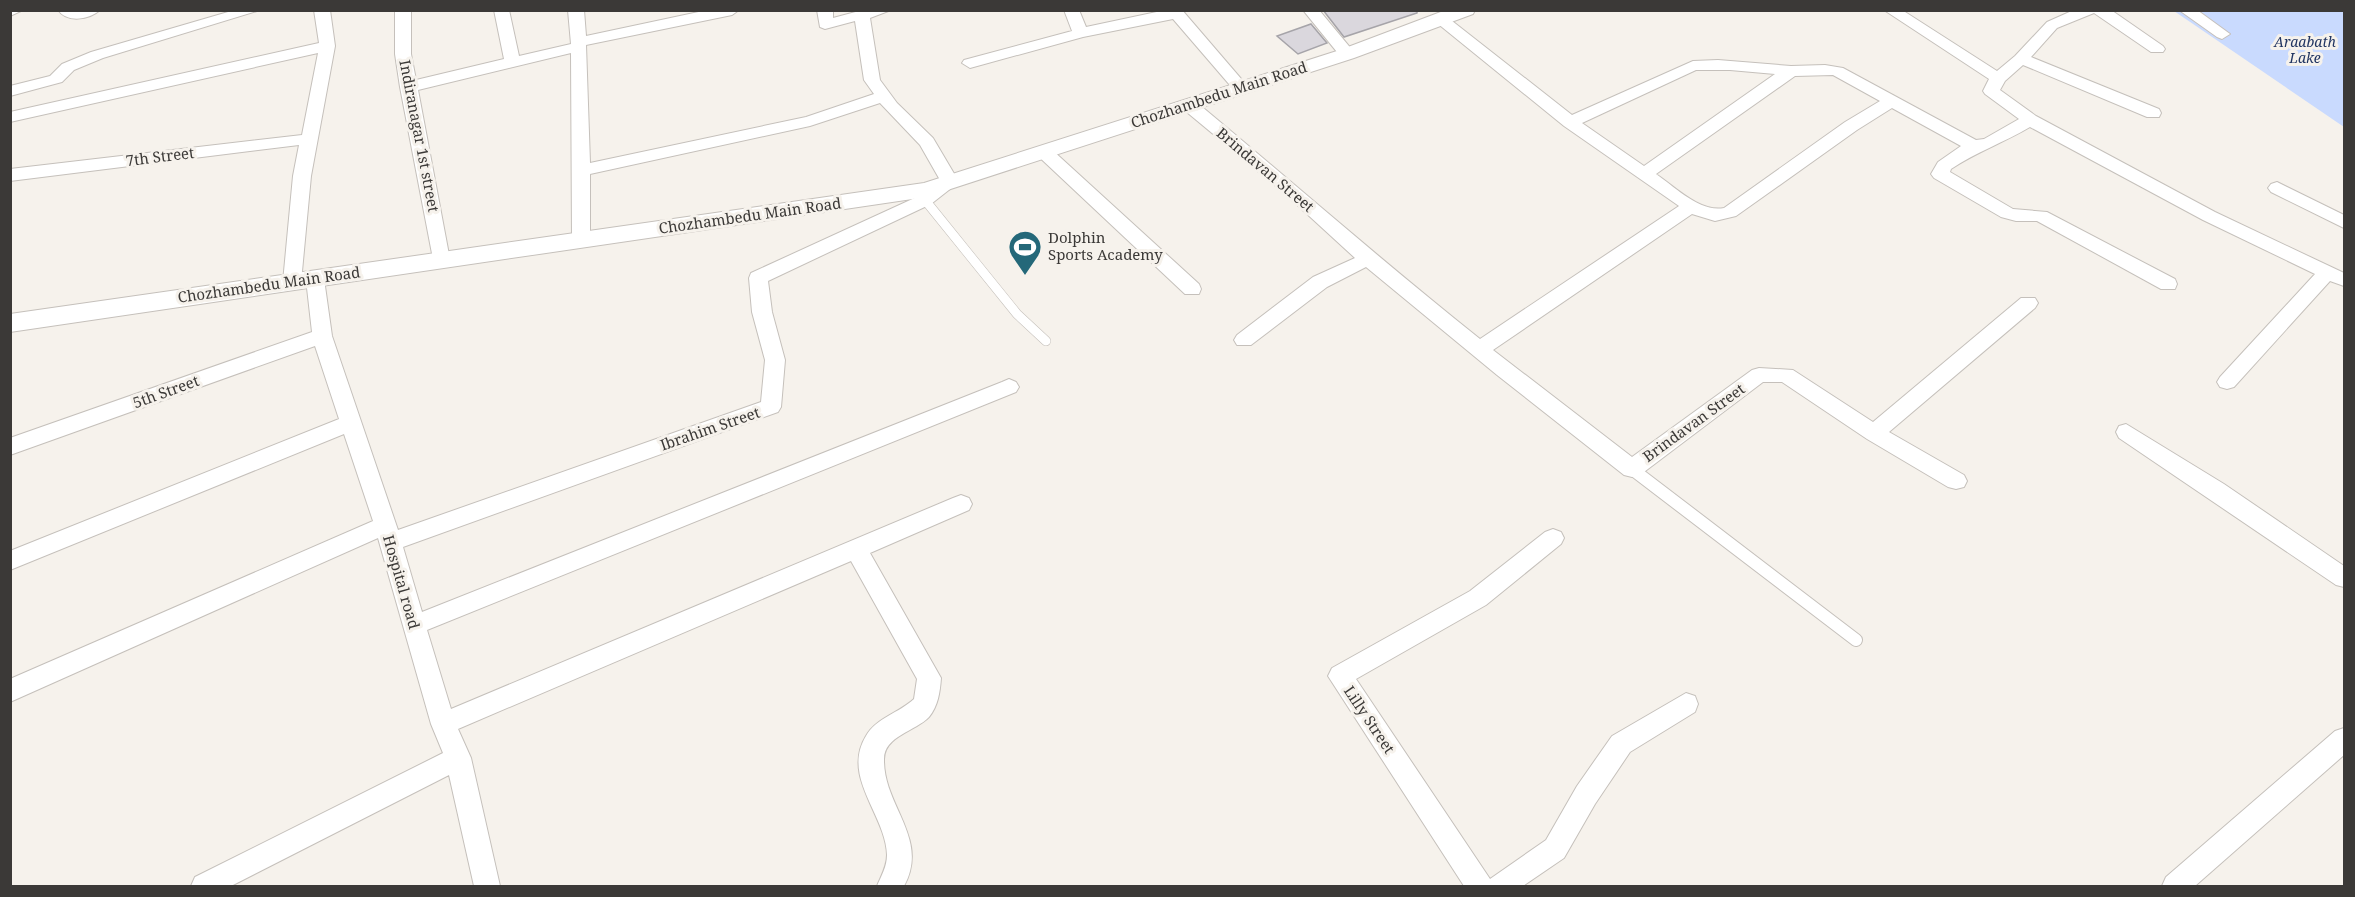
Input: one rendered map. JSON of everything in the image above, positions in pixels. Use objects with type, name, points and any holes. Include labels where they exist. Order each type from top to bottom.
[{"type":"street","points":[[10,12],[15,10]]},
{"type":"street","points":[[65,10],[69,15],[77,15],[93,10]]},
{"type":"street","points":[[10,91],[56,79],[68,67],[97,55],[253,10]]},
{"type":"street","points":[[292,282],[302,176],[327,46],[322,10]]},
{"type":"street","name":"Indiranagar 1st street","points":[[403,10],[405,19],[403,54],[408,87],[441,260]]},
{"type":"street","points":[[501,10],[512,62]]},
{"type":"street","points":[[576,10],[579,45],[581,240]]},
{"type":"street","points":[[408,87],[732,10]]},
{"type":"street","points":[[825,10],[825,24],[884,10]]},
{"type":"street","points":[[1071,10],[1081,33]]},
{"type":"street","points":[[1310,10],[1347,54]]},
{"type":"street","name":"Chozhambedu Main Road","points":[[10,323],[926,190],[1347,54],[1466,10]]},
{"type":"street","points":[[1891,10],[1998,78]]},
{"type":"street","points":[[2089,10],[2052,25],[2041,34],[2021,59],[1998,78],[1991,91],[2030,120],[2209,216],[2336,276],[2227,382]]},
{"type":"street","points":[[2100,10],[2157,49]]},
{"type":"street","points":[[2187,10],[2222,34]]},
{"type":"street","points":[[970,63],[1081,33],[1174,12],[1241,88]]},
{"type":"street","points":[[862,17],[872,80],[927,142],[950,182]]},
{"type":"street","points":[[1442,20],[1570,122],[1691,206],[1710,215],[1719,216],[1730,212],[1851,126],[1891,102]]},
{"type":"street","points":[[10,117],[327,46]]},
{"type":"street","points":[[2021,59],[2153,113]]},
{"type":"street","points":[[1570,122],[1693,66],[1721,63],[1791,71],[1818,68],[1837,71],[1973,146]]},
{"type":"street","points":[[1644,174],[1791,71]]},
{"type":"street","points":[[581,171],[810,121],[884,96]]},
{"type":"street","name":"Brindavan Street","points":[[1188,105],[1289,188],[1368,259],[1632,469],[1759,375],[1786,375],[1874,433],[1956,481]]},
{"type":"street","points":[[2030,120],[1988,144],[1973,146],[1944,166],[1940,174],[2007,213],[2018,217],[2033,214],[2041,216],[2168,284]]},
{"type":"street","name":"7th Street","points":[[10,175],[309,139]]},
{"type":"street","points":[[1044,152],[1192,289]]},
{"type":"street","name":"Ibrahim Street","points":[[387,534],[771,407],[775,360],[762,312],[758,278],[925,200],[950,182]]},
{"type":"street","points":[[2277,188],[2344,222]]},
{"type":"street","points":[[1480,349],[1691,206]]},
{"type":"street","points":[[1244,340],[1320,282],[1368,259]]},
{"type":"street","name":"Hospital road","points":[[315,279],[322,336],[387,534],[443,724],[458,759],[487,886]]},
{"type":"street","points":[[1874,433],[2028,303]]},
{"type":"street","name":"5th Street","points":[[10,447],[322,336]]},
{"type":"street","points":[[414,625],[1009,387]]},
{"type":"street","points":[[10,561],[351,423]]},
{"type":"street","points":[[2126,432],[2216,489],[2344,578]]},
{"type":"street","points":[[443,724],[961,504]]},
{"type":"street","points":[[10,691],[387,534]]},
{"type":"street","name":"Lilly Street","points":[[1479,886],[1340,676],[1478,598],[1553,538]]},
{"type":"street","points":[[856,549],[929,678],[930,695],[923,708],[881,734],[874,742],[871,775],[901,849],[900,874],[890,886]]},
{"type":"street","points":[[1500,886],[1555,849],[1586,795],[1621,744],[1686,704]]},
{"type":"street","points":[[2175,886],[2246,827],[2344,739]]},
{"type":"street","points":[[204,886],[458,759]]},
{"type":"lane","points":[[925,200],[1017,314],[1046,341]]},
{"type":"lane","points":[[1632,469],[1856,640]]},
{"type":"water","name":"Araabath Lake","points":[[2174,11],[2344,11],[2344,127]]},
{"type":"building","points":[[1323,10],[1417,10],[1417,13],[1344,37]]},
{"type":"building","points":[[1311,24],[1327,43],[1298,54],[1277,36]]},
{"type":"place","name":"Dolphin Sports Academy","points":[[1025,276]]}]
